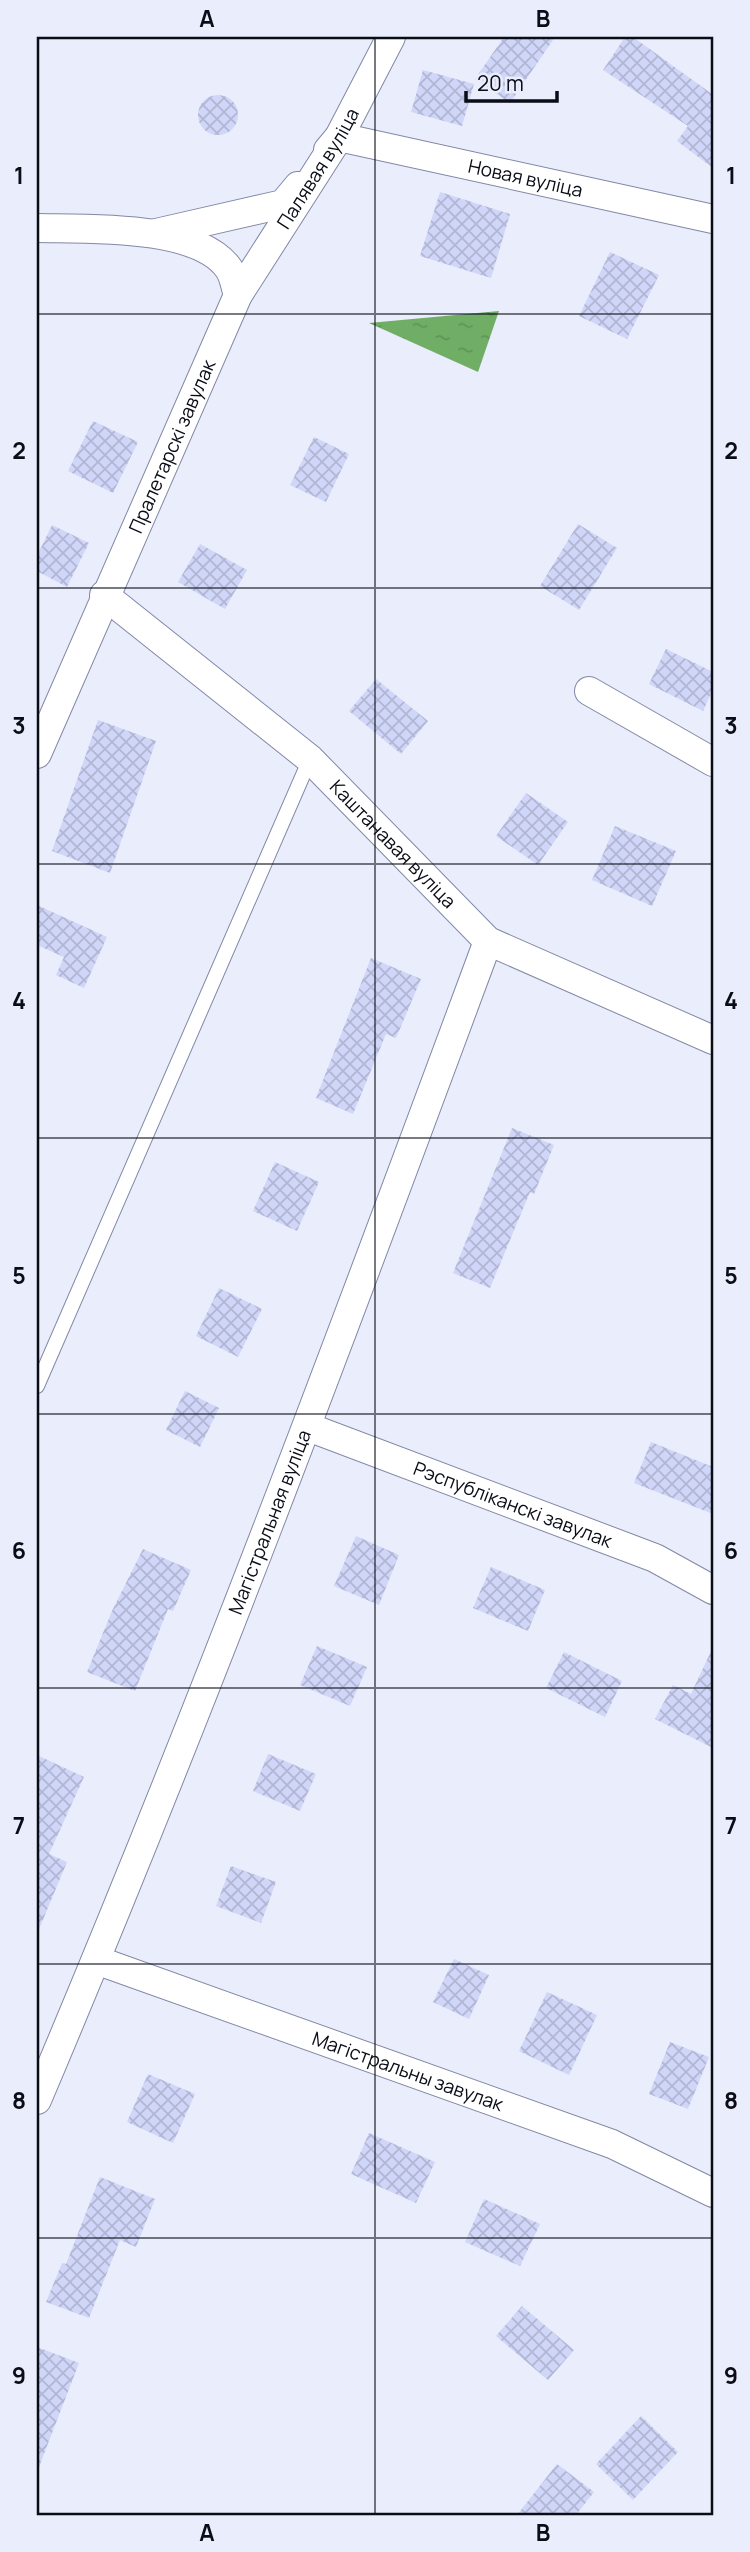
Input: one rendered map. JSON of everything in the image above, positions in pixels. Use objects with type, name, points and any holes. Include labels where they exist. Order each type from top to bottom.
[{"type":"street","name":"Палявая вуліца","points":[[238,295],[339,137],[391,37]]},
{"type":"street","name":"Новая вуліца","points":[[339,137],[713,219]]},
{"type":"street","points":[[156,233],[283,204],[339,137]]},
{"type":"street","points":[[37,228],[172,235],[216,256],[230,270],[238,295]]},
{"type":"street","name":"Пралетарскі завулак","points":[[37,754],[104,595],[238,295]]},
{"type":"street","name":"Каштанавая вуліца","points":[[104,595],[310,759],[488,941],[713,1040]]},
{"type":"street","points":[[589,691],[713,762]]},
{"type":"street","name":"Магістральная вуліца","points":[[37,2099],[96,1960],[308,1427],[488,941]]},
{"type":"street","name":"Рэспубліканскі завулак","points":[[308,1427],[655,1558],[713,1590]]},
{"type":"street","name":"Магістральны завулак","points":[[96,1960],[612,2144],[713,2193]]},
{"type":"lane","points":[[37,1386],[310,759]]},
{"type":"water","points":[[499,311],[478,372],[369,323]]},
{"type":"building","points":[[504,37],[555,37],[510,103],[475,79]]},
{"type":"building","points":[[625,37],[633,37],[712,94],[713,92],[713,168],[677,141],[688,126],[603,70]]},
{"type":"building","points":[[423,70],[474,84],[462,126],[411,112]]},
{"type":"building","points":[[218,95],[232,101],[238,115],[232,129],[218,135],[204,129],[198,115],[204,101]]},
{"type":"building","points":[[440,192],[510,214],[491,278],[420,256]]},
{"type":"building","points":[[610,252],[659,275],[627,339],[579,316]]},
{"type":"building","points":[[93,421],[138,442],[113,493],[68,471]]},
{"type":"building","points":[[314,437],[349,454],[326,502],[290,485]]},
{"type":"building","points":[[578,524],[617,548],[579,610],[540,586]]},
{"type":"building","points":[[52,525],[89,543],[67,587],[37,571],[37,556]]},
{"type":"building","points":[[200,544],[247,570],[225,609],[178,582]]},
{"type":"building","points":[[666,649],[713,672],[713,689],[703,711],[649,684]]},
{"type":"building","points":[[376,679],[428,721],[401,754],[349,711]]},
{"type":"building","points":[[98,720],[156,741],[110,873],[52,851]]},
{"type":"building","points":[[526,793],[568,822],[538,865],[496,836]]},
{"type":"building","points":[[615,826],[676,851],[652,906],[592,880]]},
{"type":"building","points":[[37,905],[107,937],[84,988],[56,975],[64,957],[37,945]]},
{"type":"building","points":[[371,958],[421,979],[396,1038],[386,1034],[353,1114],[316,1098]]},
{"type":"building","points":[[512,1128],[554,1145],[534,1194],[530,1192],[490,1288],[453,1273]]},
{"type":"building","points":[[275,1162],[319,1182],[297,1231],[253,1211]]},
{"type":"building","points":[[219,1288],[262,1309],[238,1357],[196,1336]]},
{"type":"building","points":[[185,1391],[219,1408],[200,1447],[166,1430]]},
{"type":"building","points":[[651,1442],[713,1467],[713,1514],[634,1483]]},
{"type":"building","points":[[356,1536],[399,1555],[379,1605],[334,1586]]},
{"type":"building","points":[[143,1549],[191,1570],[173,1611],[168,1609],[135,1691],[87,1672],[112,1611]]},
{"type":"building","points":[[491,1567],[545,1590],[528,1631],[473,1608]]},
{"type":"building","points":[[317,1646],[367,1667],[350,1706],[300,1685]]},
{"type":"building","points":[[713,1647],[713,1748],[655,1719],[673,1685],[691,1694]]},
{"type":"building","points":[[564,1652],[622,1681],[605,1717],[546,1688]]},
{"type":"building","points":[[268,1754],[316,1774],[300,1811],[253,1791]]},
{"type":"building","points":[[37,1755],[84,1777],[49,1854],[67,1862],[37,1934]]},
{"type":"building","points":[[231,1866],[276,1882],[261,1923],[216,1906]]},
{"type":"building","points":[[454,1959],[489,1975],[469,2019],[433,2002]]},
{"type":"building","points":[[547,1992],[597,2015],[569,2075],[519,2051]]},
{"type":"building","points":[[670,2042],[709,2057],[688,2109],[649,2094]]},
{"type":"building","points":[[148,2074],[195,2094],[173,2143],[127,2122]]},
{"type":"building","points":[[369,2133],[435,2162],[416,2203],[351,2174]]},
{"type":"building","points":[[100,2177],[155,2199],[136,2247],[120,2240],[89,2318],[46,2302],[62,2263],[66,2264]]},
{"type":"building","points":[[484,2199],[540,2224],[520,2266],[465,2242]]},
{"type":"building","points":[[522,2306],[574,2350],[548,2380],[496,2336]]},
{"type":"building","points":[[37,2347],[79,2363],[39,2467],[37,2467]]},
{"type":"building","points":[[641,2416],[678,2452],[633,2500],[596,2464]]},
{"type":"building","points":[[557,2464],[594,2492],[576,2515],[517,2515]]}]
